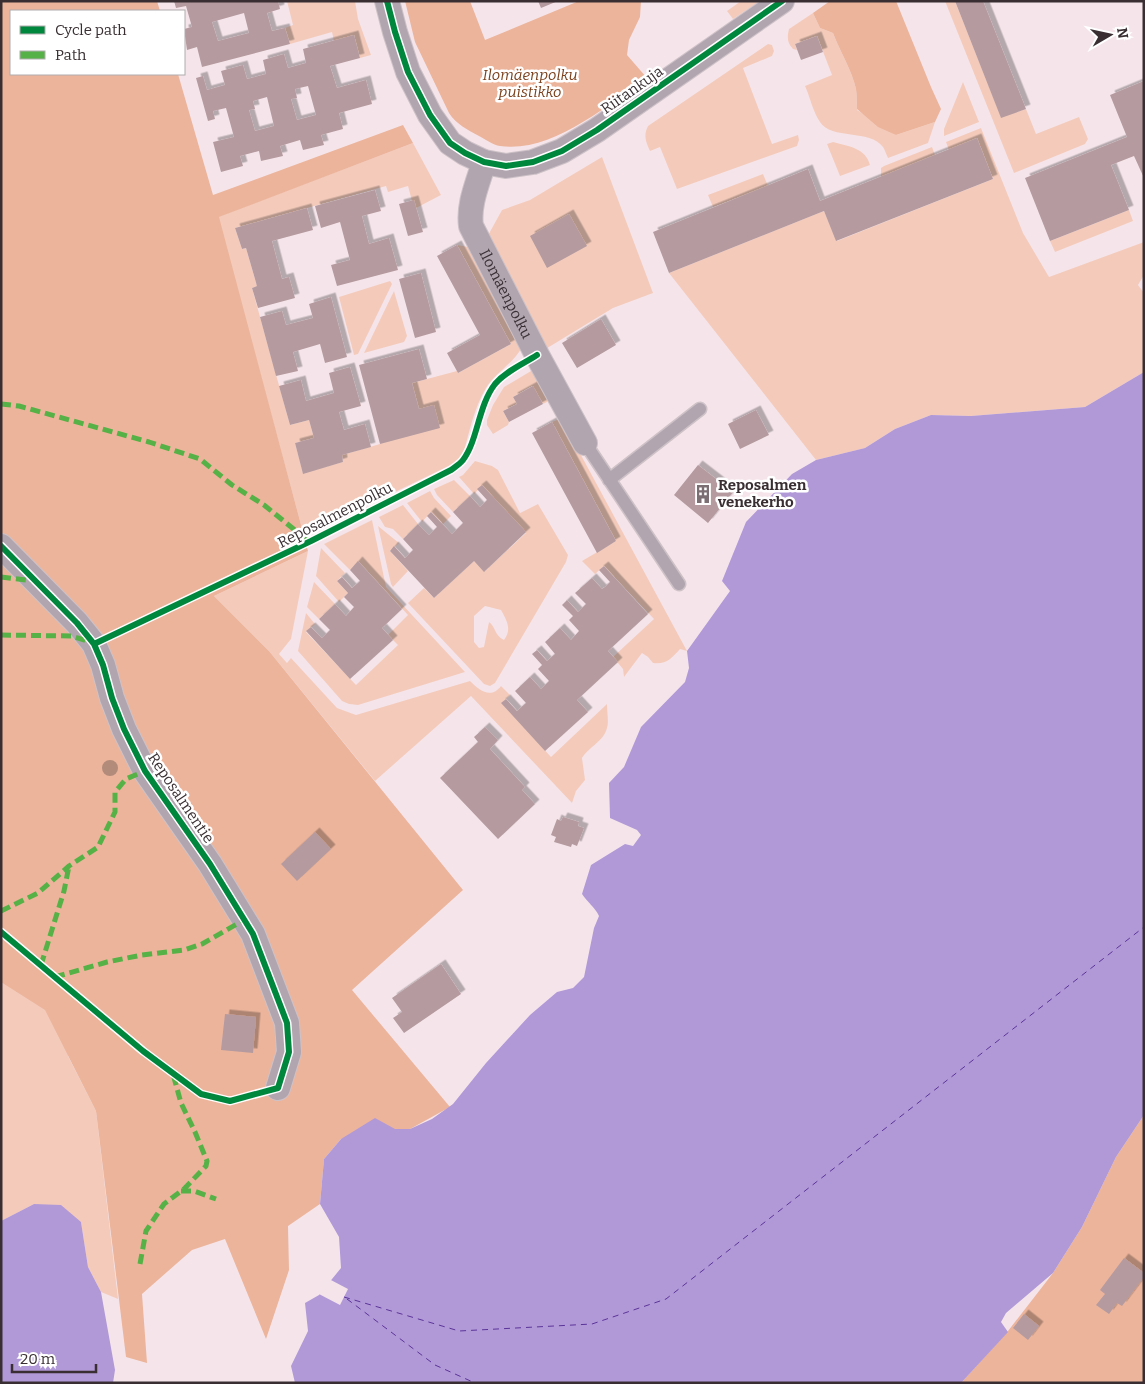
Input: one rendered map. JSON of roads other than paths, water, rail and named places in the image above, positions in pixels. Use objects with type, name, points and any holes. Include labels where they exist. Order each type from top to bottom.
[{"type":"street","points":[[387,1],[408,72],[430,115],[450,143],[484,162]]},
{"type":"street","name":"Riitankuja","points":[[484,162],[506,166],[515,165],[533,162],[562,151],[597,130],[782,1]]},
{"type":"street","name":"Ilomäenpolku","points":[[484,162],[470,210],[471,226],[537,355],[585,443]]},
{"type":"street","name":"Reposalmentie","points":[[1,546],[77,623],[94,644],[104,665],[112,698],[124,729],[145,770],[210,864],[253,934],[287,1023],[289,1052],[278,1088]]},
{"type":"lane","points":[[609,480],[700,408]]},
{"type":"lane","name":"Ilomäenpolku","points":[[585,443],[679,584]]},
{"type":"place","name":"Reposalmen venekerho","points":[[703,494]]},
{"type":"park label","name":"Ilomäenpolku puistikko","points":[[530,84]]}]
